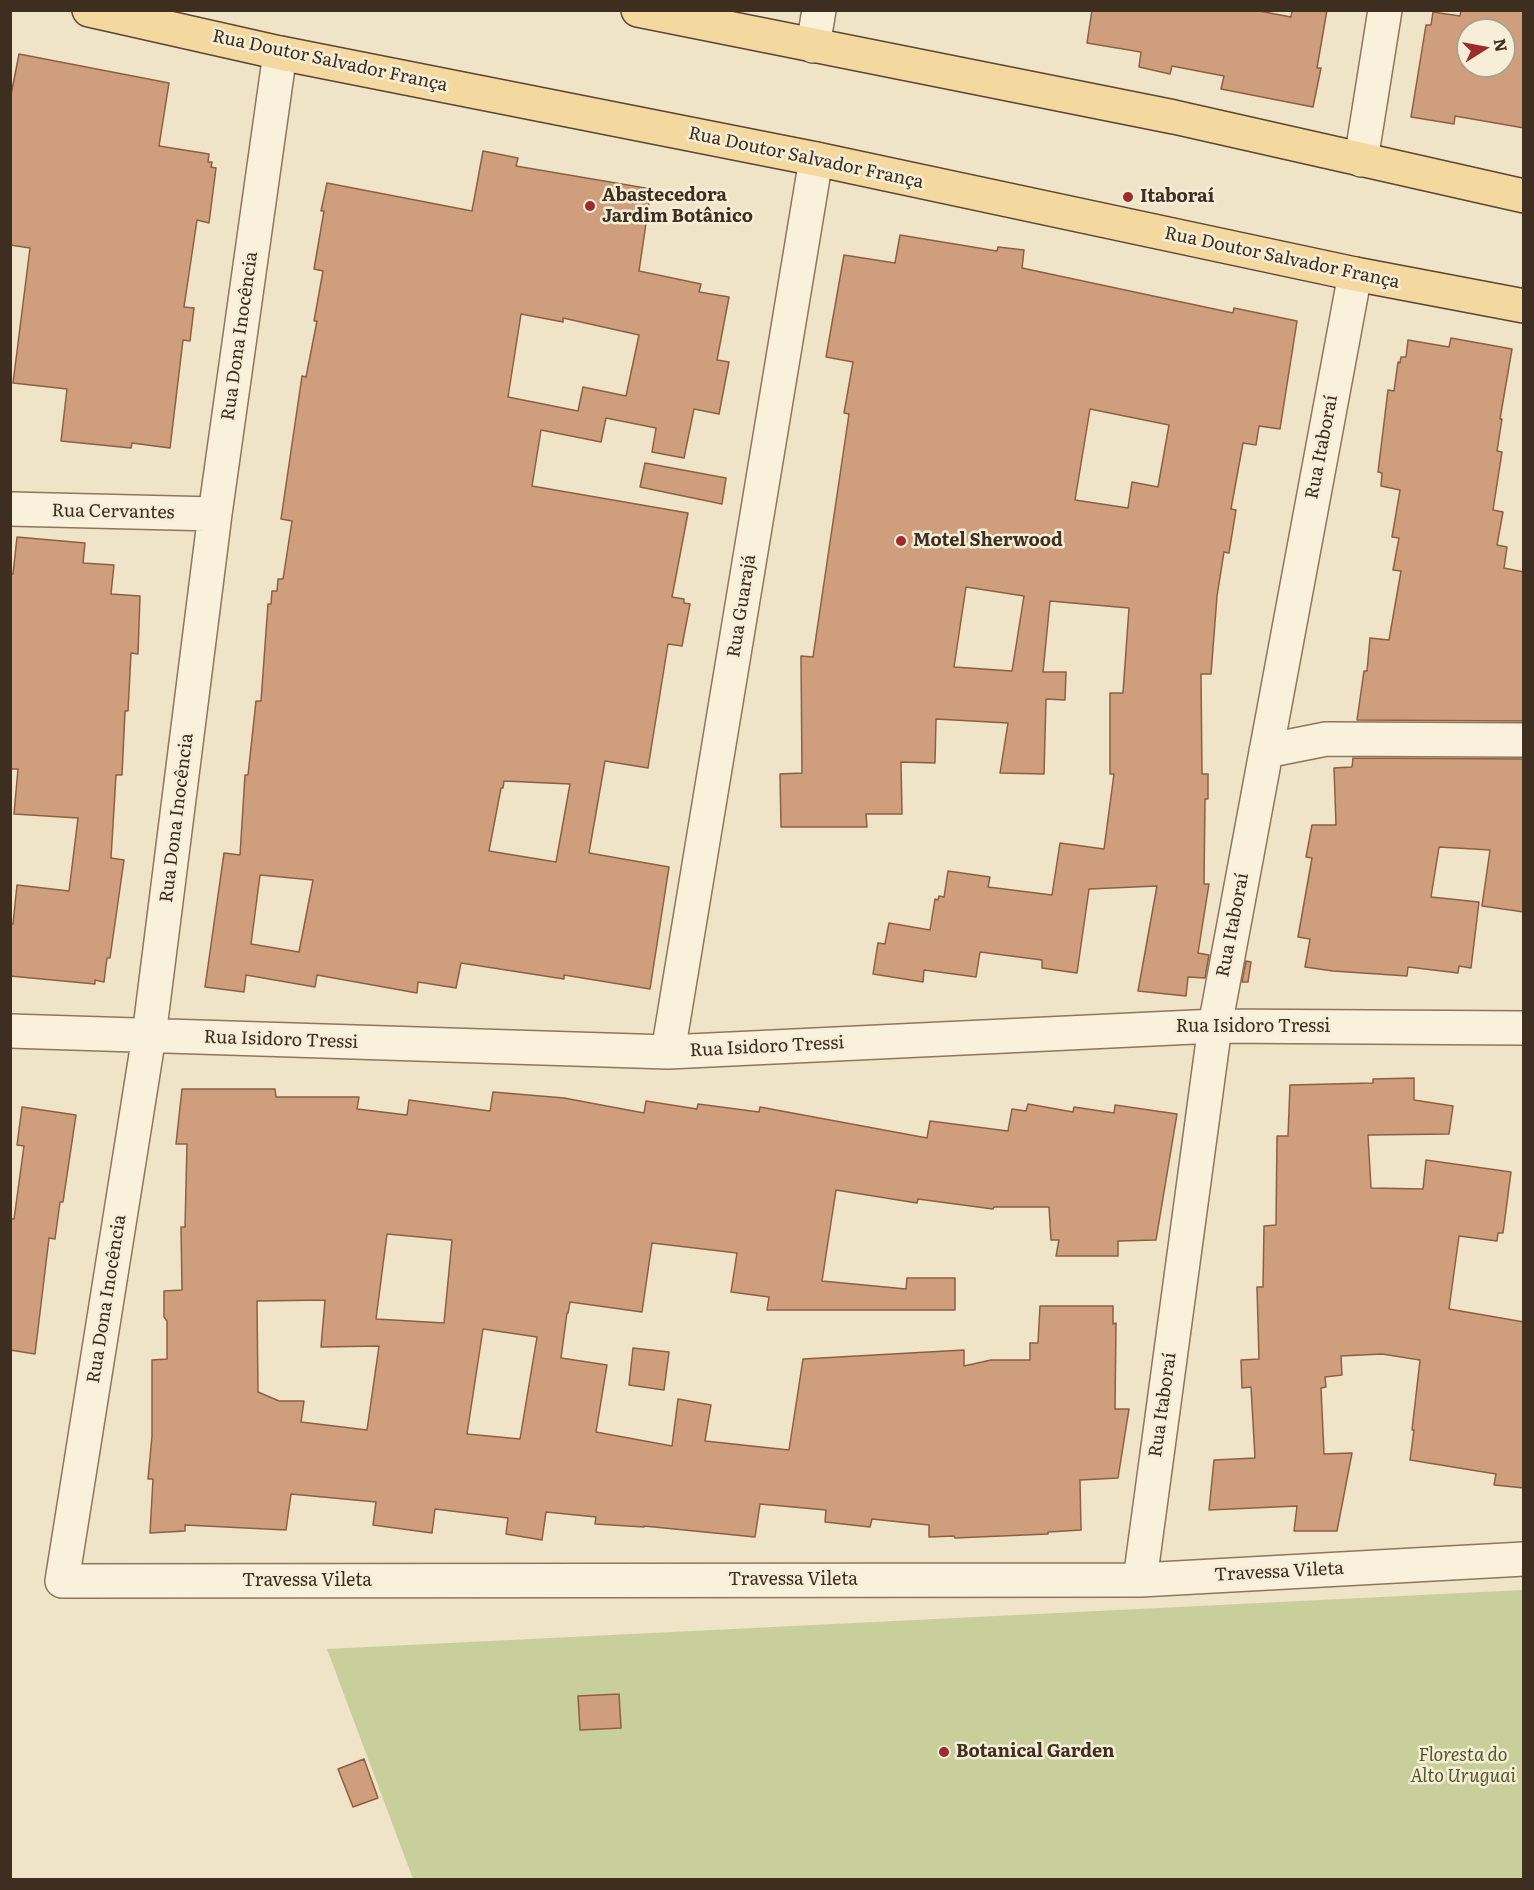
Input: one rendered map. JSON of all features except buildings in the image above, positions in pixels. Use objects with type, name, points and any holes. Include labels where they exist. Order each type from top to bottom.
[{"type":"main road","name":"Rua Doutor Salvador França","points":[[89,10],[179,21],[280,54],[816,159],[1355,274],[1524,306]]},
{"type":"main road","points":[[638,10],[1174,117],[1524,196]]},
{"type":"street","points":[[813,46],[819,10]]},
{"type":"street","points":[[1361,160],[1385,10]]},
{"type":"street","name":"Rua Dona Inocência","points":[[62,1581],[149,1036],[215,514],[280,54]]},
{"type":"street","name":"Rua Guarajá","points":[[668,1052],[816,159]]},
{"type":"street","name":"Rua Itaboraí","points":[[1140,1580],[1215,1026],[1355,274]]},
{"type":"street","name":"Rua Cervantes","points":[[10,509],[215,514]]},
{"type":"street","points":[[1266,751],[1326,739],[1524,740]]},
{"type":"street","name":"Rua Isidoro Tressi","points":[[10,1031],[668,1052],[1215,1026],[1524,1028]]},
{"type":"street","name":"Travessa Vileta","points":[[62,1581],[1140,1580],[1524,1558]]},
{"type":"green space","name":"Botanical Garden","points":[[1523,1590],[1523,1879],[413,1879],[327,1649]]},
{"type":"place","name":"Itaboraí","points":[[1128,197]]},
{"type":"place","name":"Abastecedora Jardim Botânico","points":[[590,206]]},
{"type":"place","name":"Motel Sherwood","points":[[901,541]]},
{"type":"place","name":"Botanical Garden","points":[[944,1752]]},
{"type":"park label","name":"Floresta do Alto Uruguai","points":[[1463,1766]]}]
